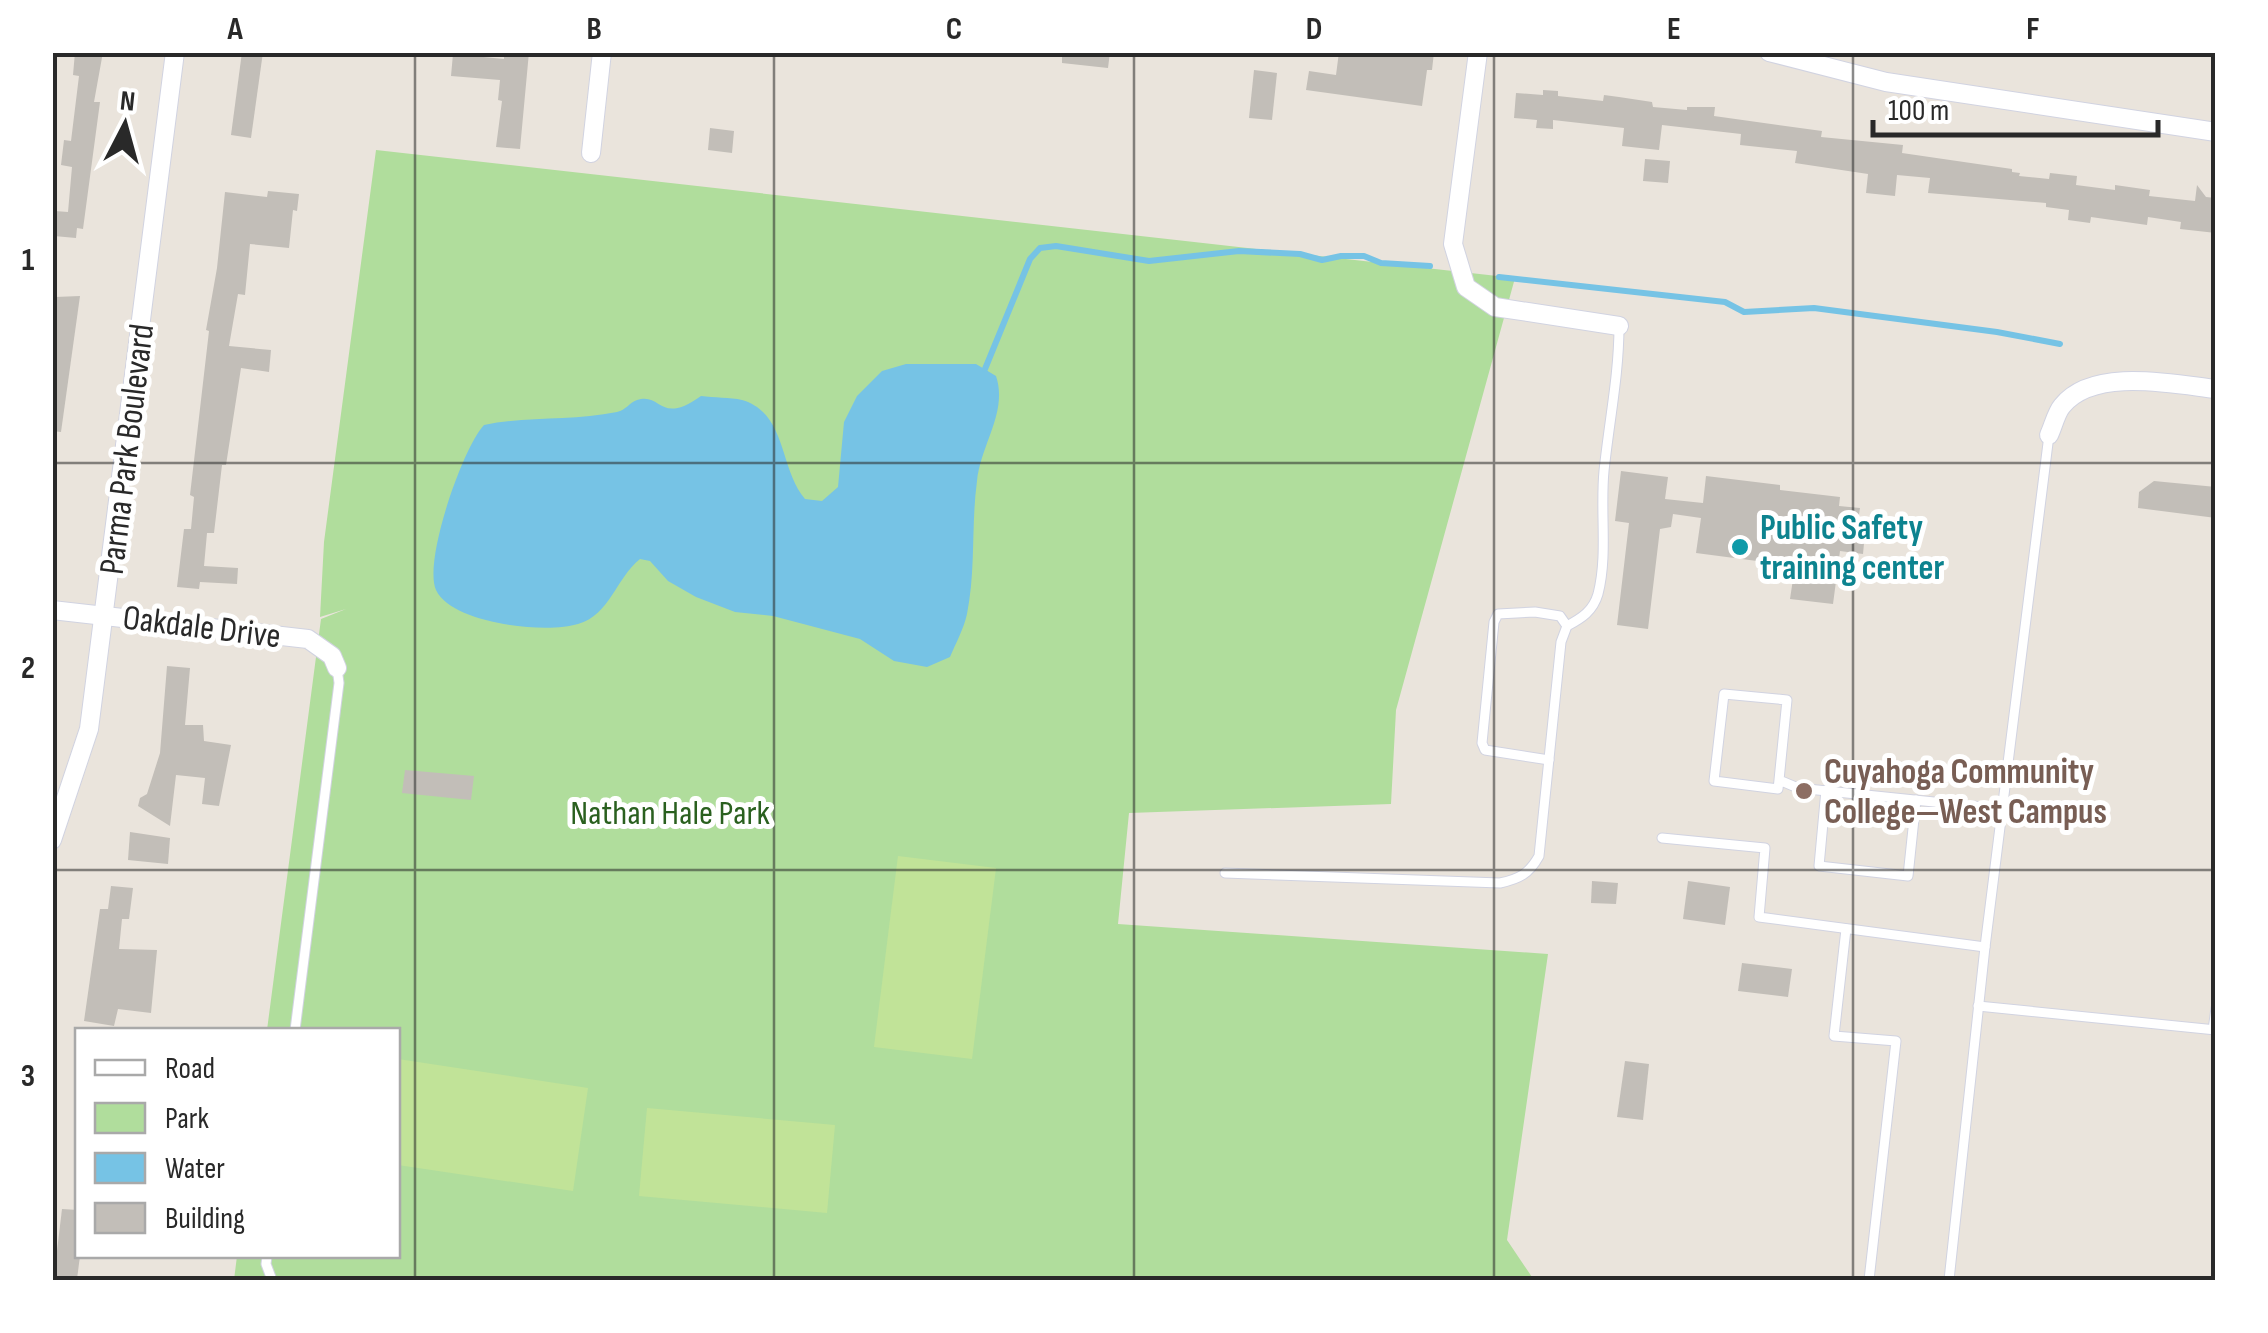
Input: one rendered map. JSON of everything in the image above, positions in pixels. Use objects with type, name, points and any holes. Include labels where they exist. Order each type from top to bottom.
[{"type":"street","name":"Parma Park Boulevard","points":[[52,840],[89,729],[175,52]]},
{"type":"street","points":[[591,153],[602,52]]},
{"type":"street","points":[[1478,52],[1453,244],[1466,287],[1495,307],[1619,326]]},
{"type":"street","points":[[1768,52],[1886,82],[2216,132]]},
{"type":"street","points":[[2049,435],[2062,406],[2086,389],[2131,380],[2216,389]]},
{"type":"street","name":"Oakdale Drive","points":[[52,610],[308,638],[332,656],[337,668]]},
{"type":"lane","points":[[1225,873],[1500,883],[1519,879],[1532,868],[1539,856],[1560,642],[1567,626],[1586,616],[1597,598],[1604,474],[1619,370],[1619,326]]},
{"type":"lane","points":[[1949,1280],[1978,1006],[2049,435]]},
{"type":"lane","points":[[1548,760],[1485,750],[1482,742],[1494,622],[1498,614],[1535,612],[1560,616],[1567,626]]},
{"type":"lane","points":[[295,1028],[339,683],[337,668]]},
{"type":"lane","points":[[1724,694],[1787,700],[1780,780],[1778,789],[1714,781],[1724,694]]},
{"type":"lane","points":[[1780,780],[1798,788],[2002,809]]},
{"type":"lane","points":[[1826,790],[1819,866],[1908,876],[1916,800]]},
{"type":"lane","points":[[1662,838],[1765,848],[1759,917],[1985,947]]},
{"type":"lane","points":[[1846,929],[1834,1036],[1896,1041],[1869,1280]]},
{"type":"lane","points":[[1978,1006],[2214,1030],[2216,1008]]},
{"type":"green space","name":"Nathan Hale Park","points":[[376,150],[1515,278],[1396,710],[1391,804],[1129,813],[1118,924],[1548,954],[1507,1240],[1534,1280],[234,1280],[237,1258],[400,1258],[400,1028],[267,1028],[321,619],[346,609],[320,617],[324,542]]},
{"type":"green space","points":[[898,856],[996,868],[972,1059],[874,1047]]},
{"type":"green space","points":[[400,1059],[588,1088],[573,1191],[400,1165]]},
{"type":"green space","points":[[647,1108],[835,1125],[827,1213],[639,1196]]},
{"type":"water","points":[[906,364],[976,364],[996,376],[999,389],[996,415],[977,481],[967,614],[950,657],[927,667],[894,661],[860,639],[773,616],[735,612],[696,597],[668,581],[650,561],[640,559],[598,613],[563,627],[523,627],[480,618],[445,602],[436,590],[435,555],[447,505],[466,456],[484,425],[600,415],[645,399],[669,408],[701,396],[742,400],[757,407],[775,429],[805,499],[822,501],[838,487],[844,422],[857,396],[882,371]]},
{"type":"building","points":[[75,52],[103,52],[94,102],[100,102],[83,229],[77,228],[76,238],[54,236],[55,211],[68,212],[72,167],[61,165],[64,140],[71,141],[79,76],[73,75]]},
{"type":"building","points":[[242,52],[263,52],[251,138],[231,135]]},
{"type":"building","points":[[504,52],[529,52],[520,149],[496,147],[502,101],[498,100],[500,80],[451,76],[453,54],[504,59]]},
{"type":"building","points":[[1062,52],[1110,52],[1108,68],[1062,63]]},
{"type":"building","points":[[1339,52],[1434,52],[1422,106],[1306,90],[1309,71],[1336,75]]},
{"type":"building","points":[[1254,70],[1277,73],[1272,120],[1249,118]]},
{"type":"building","points":[[1543,90],[1558,91],[1558,96],[1603,101],[1604,95],[1652,102],[1653,107],[1715,107],[1714,116],[1822,131],[1821,137],[1903,145],[1902,153],[2012,169],[2019,176],[2077,176],[2076,185],[2150,190],[2149,196],[2195,201],[2197,185],[2206,197],[2216,198],[2216,233],[2180,229],[2181,222],[2148,217],[2147,225],[2091,217],[2090,223],[2068,220],[2069,210],[2046,207],[2046,203],[1928,193],[1930,178],[1897,175],[1895,196],[1866,193],[1868,174],[1795,163],[1797,151],[1740,145],[1741,134],[1662,125],[1659,150],[1622,146],[1624,128],[1553,120],[1553,129],[1536,128],[1537,120],[1514,118],[1516,93],[1543,95]]},
{"type":"building","points":[[710,128],[734,131],[732,153],[708,150]]},
{"type":"building","points":[[1645,159],[1670,161],[1668,183],[1643,181]]},
{"type":"building","points":[[268,191],[299,194],[297,211],[293,210],[289,248],[250,244],[245,295],[238,294],[229,346],[271,350],[269,372],[241,368],[226,465],[222,465],[214,533],[207,533],[204,566],[238,568],[237,584],[200,582],[199,589],[177,587],[184,529],[191,529],[194,497],[190,495],[209,331],[206,330],[225,192],[267,197]]},
{"type":"building","points":[[80,296],[61,432],[52,431],[55,297]]},
{"type":"building","name":"Public Safety training center","points":[[1621,471],[1668,477],[1665,499],[1703,503],[1706,476],[1840,497],[1839,506],[1860,508],[1858,521],[1866,522],[1863,554],[1840,551],[1833,604],[1790,599],[1795,566],[1696,553],[1701,518],[1673,514],[1671,527],[1660,529],[1648,629],[1617,625],[1629,523],[1615,521]]},
{"type":"building","points":[[2154,481],[2216,487],[2216,518],[2138,508],[2139,492]]},
{"type":"building","points":[[167,666],[190,668],[185,725],[203,725],[204,741],[231,745],[219,806],[202,804],[205,778],[176,775],[170,826],[138,806],[140,798],[147,794],[160,753]]},
{"type":"building","points":[[405,770],[474,776],[471,800],[402,793]]},
{"type":"building","points":[[130,832],[170,838],[168,864],[128,860]]},
{"type":"building","points":[[1592,881],[1618,883],[1616,904],[1591,903]]},
{"type":"building","points":[[1688,881],[1730,887],[1725,925],[1683,919]]},
{"type":"building","points":[[111,886],[133,888],[129,919],[122,919],[119,949],[157,950],[151,1013],[118,1009],[114,1026],[84,1021],[100,909],[108,909]]},
{"type":"building","points":[[1742,963],[1792,969],[1788,997],[1738,991]]},
{"type":"building","points":[[1625,1061],[1649,1064],[1643,1120],[1617,1117]]},
{"type":"building","points":[[62,1209],[75,1210],[75,1258],[80,1258],[77,1279],[54,1276]]},
{"type":"waterway","points":[[985,369],[1030,259],[1040,248],[1056,246],[1149,261],[1239,251],[1300,254],[1322,260],[1364,256],[1381,263],[1430,266]]},
{"type":"waterway","points":[[1499,277],[1725,302],[1744,312],[1814,308],[2060,344]]},
{"type":"place","name":"Public Safety training center","points":[[1740,547]]},
{"type":"place","name":"Cuyahoga Community College—West Campus","points":[[1804,791]]}]
